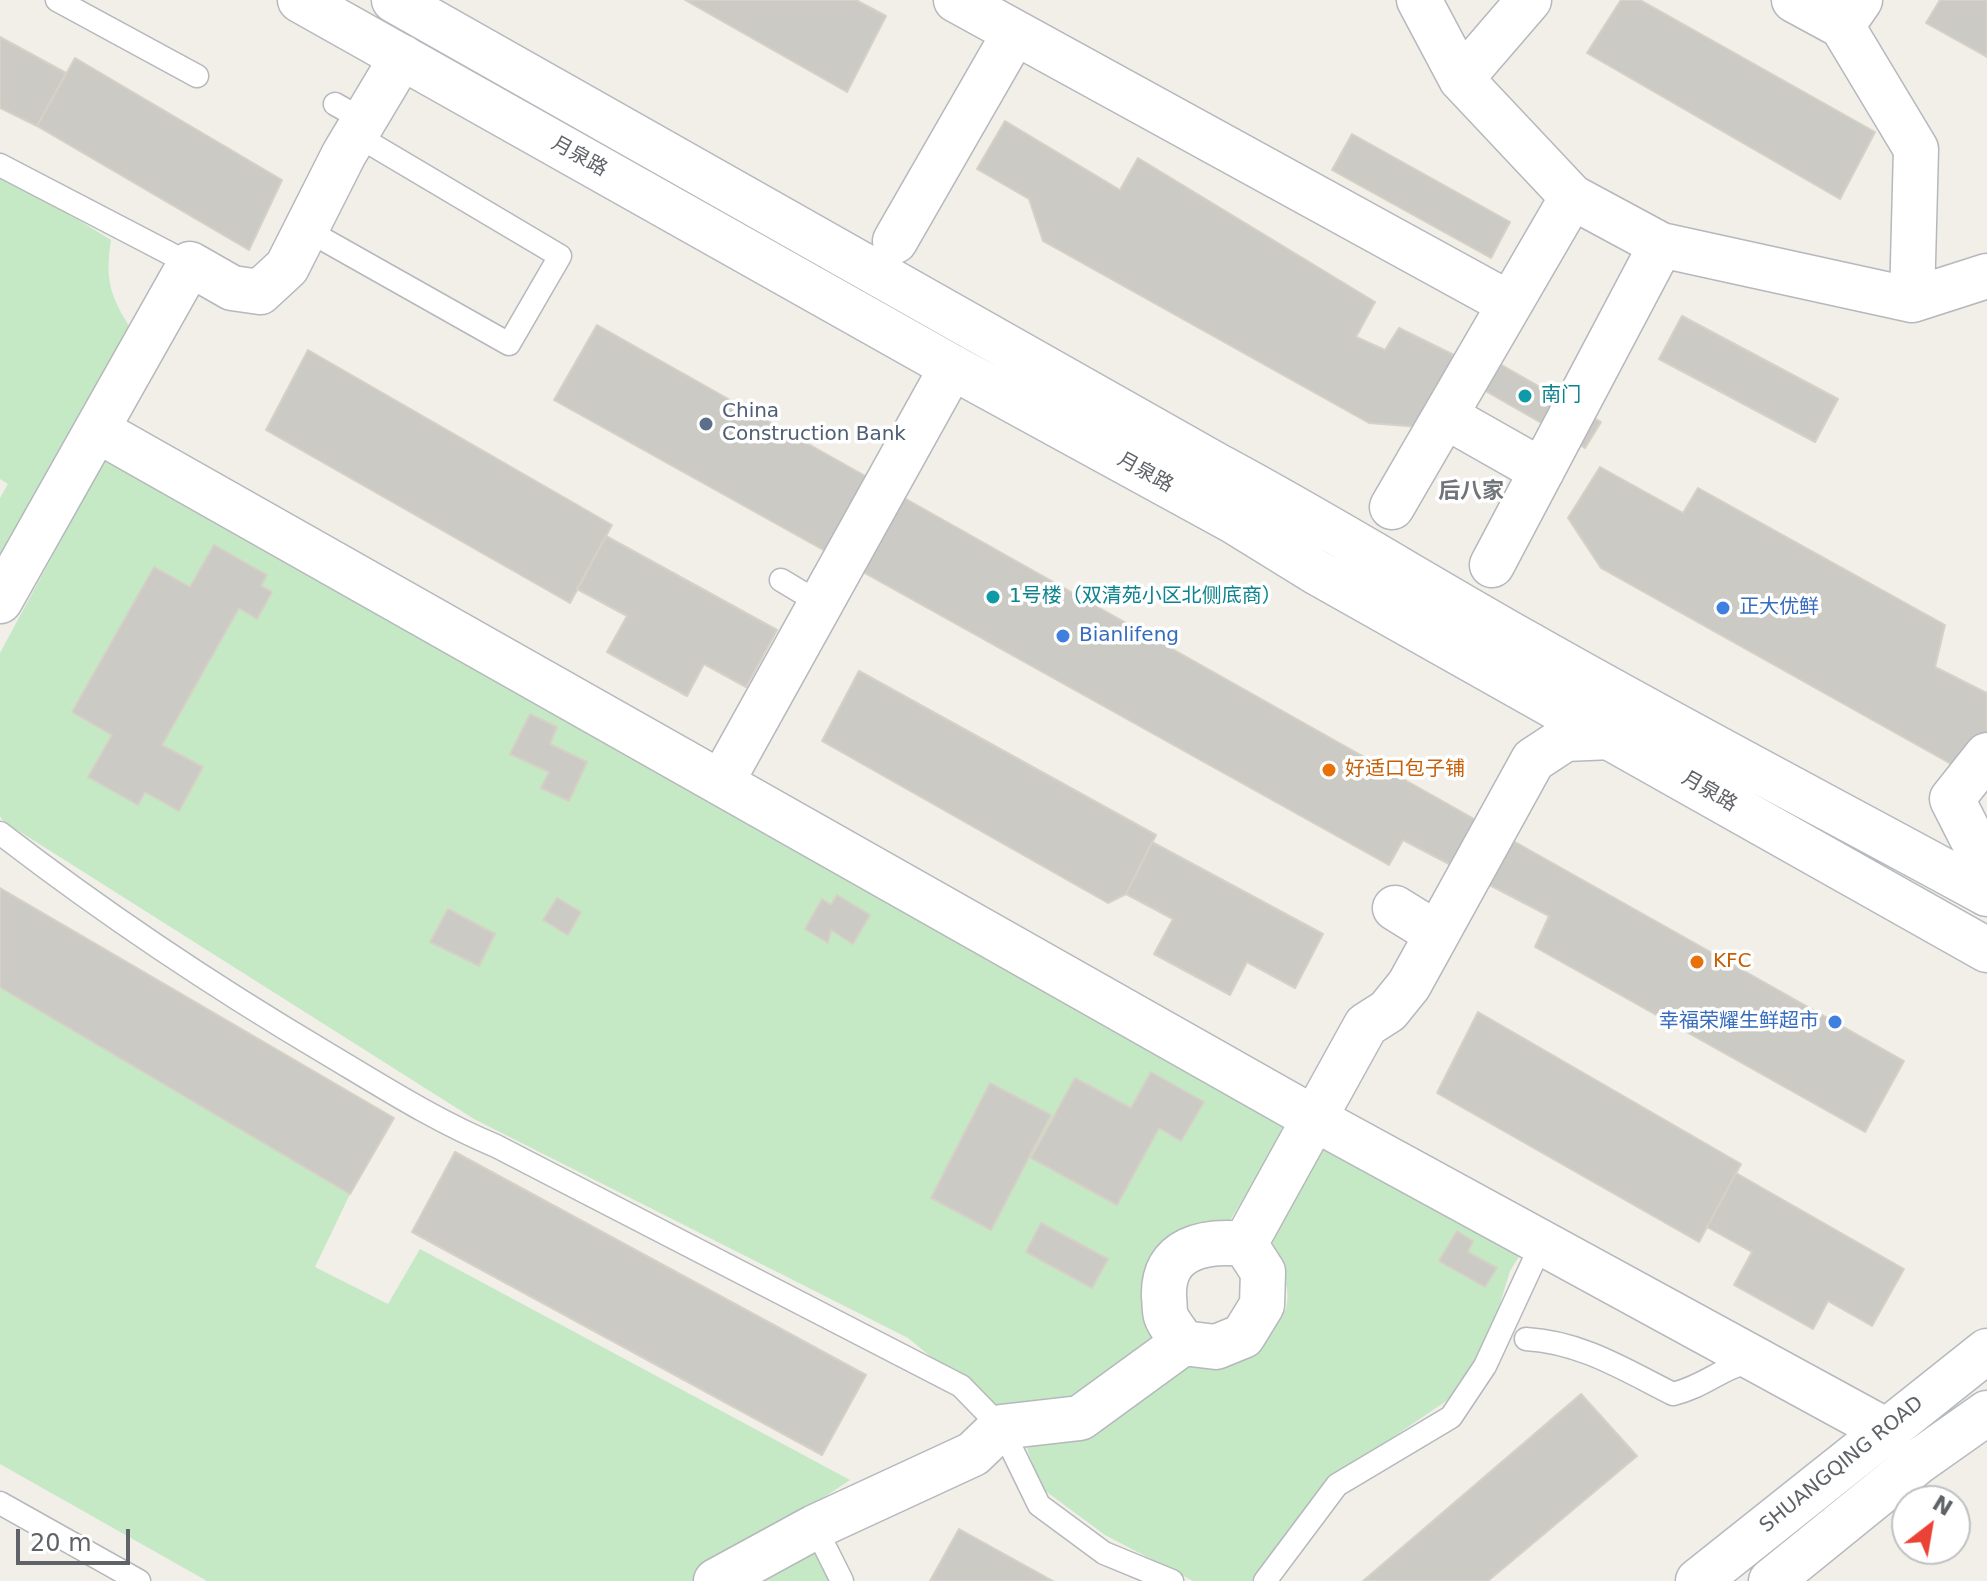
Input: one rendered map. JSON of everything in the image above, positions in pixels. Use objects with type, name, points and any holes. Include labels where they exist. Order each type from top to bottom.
[{"type":"street","name":"月泉路","points":[[300,0],[952,367],[1235,522],[1316,572],[1987,950]]},
{"type":"street","points":[[956,0],[1510,304]]},
{"type":"street","points":[[1419,0],[1461,79],[1572,197],[1661,245],[1912,300],[1987,276]]},
{"type":"street","points":[[1461,79],[1529,0]]},
{"type":"street","points":[[1794,0],[1851,13],[1916,149],[1912,300]]},
{"type":"street","name":"月泉路","points":[[396,1],[1202,457],[1337,529],[1421,584],[1582,675],[1987,894]]},
{"type":"street","points":[[895,241],[1014,34]]},
{"type":"street","points":[[0,601],[190,264],[232,288],[260,292],[287,267],[352,120],[402,57]]},
{"type":"street","points":[[1392,507],[1572,197]]},
{"type":"street","points":[[1492,565],[1661,245]]},
{"type":"street","points":[[721,783],[952,367]]},
{"type":"street","points":[[1445,416],[1542,471]]},
{"type":"street","points":[[97,430],[1315,1119],[1885,1430]]},
{"type":"street","points":[[1245,1244],[1366,1025],[1388,1011],[1409,985],[1533,760],[1565,739],[1611,737]]},
{"type":"street","points":[[1987,755],[1952,799],[1987,868]]},
{"type":"street","points":[[1395,908],[1437,934]]},
{"type":"street","points":[[1183,1343],[1165,1314],[1164,1283],[1168,1267],[1182,1253],[1218,1241],[1245,1244]]},
{"type":"street","points":[[716,1581],[815,1527],[973,1454],[1001,1427],[1080,1418],[1183,1343],[1216,1347],[1243,1336],[1262,1305],[1263,1272],[1245,1244]]},
{"type":"street","name":"SHUANGQING ROAD","points":[[1698,1581],[1987,1351]]},
{"type":"street","points":[[1771,1581],[1919,1461],[1987,1413]]},
{"type":"lane","points":[[57,0],[197,76]]},
{"type":"lane","points":[[305,229],[509,344],[560,256],[352,120]]},
{"type":"lane","points":[[0,165],[190,264]]},
{"type":"lane","points":[[781,580],[821,604]]},
{"type":"lane","points":[[0,833],[102,912],[247,1006],[439,1122],[496,1146],[869,1335],[961,1386],[1001,1427],[1039,1505],[1104,1553],[1172,1581]]},
{"type":"lane","points":[[1265,1581],[1337,1485],[1451,1417],[1485,1366],[1542,1243]]},
{"type":"lane","points":[[1526,1339],[1559,1341],[1581,1348],[1673,1394],[1700,1387],[1727,1367],[1757,1359]]},
{"type":"lane","points":[[0,1503],[139,1581]]},
{"type":"lane","points":[[815,1527],[842,1581]]},
{"type":"green space","points":[[0,177],[31,191],[111,240],[109,269],[112,291],[136,337],[0,573],[0,498],[8,484],[0,479]]},
{"type":"green space","points":[[103,462],[139,463],[1288,1111],[1275,1148],[1229,1222],[1197,1225],[1168,1337],[1056,1409],[1003,1416],[908,1338],[474,1119],[3,821],[0,816],[0,653]]},
{"type":"green space","points":[[0,987],[350,1194],[315,1267],[388,1304],[420,1249],[850,1480],[698,1581],[207,1581],[0,1464]]},
{"type":"green space","points":[[1328,1138],[1525,1247],[1510,1271],[1493,1326],[1458,1393],[1337,1475],[1258,1581],[1193,1581],[1105,1535],[1040,1487],[1027,1448],[1184,1349],[1253,1346],[1274,1327],[1286,1307],[1288,1295],[1274,1246],[1274,1221],[1290,1191]]},
{"type":"green space","points":[[814,1531],[837,1581],[724,1581]]},
{"type":"building","points":[[685,0],[856,0],[886,16],[847,92]]},
{"type":"building","points":[[1621,0],[1640,0],[1875,132],[1840,199],[1587,53]]},
{"type":"building","points":[[1940,0],[1987,0],[1987,57],[1926,23]]},
{"type":"building","points":[[0,37],[66,73],[37,126],[0,108]]},
{"type":"building","points":[[75,58],[282,180],[249,250],[37,126]]},
{"type":"building","points":[[1005,121],[1120,190],[1138,158],[1375,302],[1356,337],[1385,350],[1399,328],[1456,356],[1420,427],[1369,423],[1043,241],[1029,199],[977,169]]},
{"type":"building","points":[[1352,134],[1510,222],[1491,258],[1332,170]]},
{"type":"building","points":[[1682,316],[1838,399],[1815,442],[1659,359]]},
{"type":"building","name":"1号楼（双清苑小区北侧底商）","points":[[597,325],[1904,1061],[1865,1132],[1535,947],[1549,916],[1403,840],[1389,865],[554,400]]},
{"type":"building","name":"南门","points":[[1465,344],[1601,422],[1585,448],[1449,370]]},
{"type":"building","points":[[308,350],[612,525],[570,603],[266,430]]},
{"type":"building","points":[[1600,467],[1683,513],[1698,488],[1945,625],[1935,667],[1987,693],[1987,745],[1969,774],[1601,568],[1568,518]]},
{"type":"building","points":[[606,536],[777,630],[746,687],[704,664],[687,696],[607,652],[627,616],[577,589]]},
{"type":"building","points":[[214,545],[267,575],[261,586],[272,592],[257,619],[239,608],[162,745],[203,767],[179,811],[145,792],[138,805],[88,777],[112,735],[72,712],[154,567],[190,587]]},
{"type":"building","points":[[859,671],[1156,835],[1126,894],[1108,903],[822,741]]},
{"type":"building","points":[[530,714],[557,727],[550,744],[587,762],[569,801],[541,788],[549,772],[510,754]]},
{"type":"building","points":[[1152,842],[1323,934],[1295,988],[1247,962],[1230,995],[1154,954],[1173,919],[1126,894]]},
{"type":"building","points":[[0,888],[394,1118],[350,1194],[0,987]]},
{"type":"building","points":[[837,895],[870,915],[853,944],[831,930],[828,943],[805,929],[822,899],[831,905]]},
{"type":"building","points":[[557,898],[581,912],[568,935],[543,920]]},
{"type":"building","points":[[448,909],[495,934],[479,966],[430,942]]},
{"type":"building","points":[[1478,1012],[1741,1164],[1699,1242],[1437,1093]]},
{"type":"building","points":[[1151,1072],[1204,1102],[1181,1141],[1159,1128],[1117,1205],[1031,1158],[1075,1078],[1131,1108]]},
{"type":"building","points":[[990,1083],[1051,1115],[991,1230],[931,1198]]},
{"type":"building","points":[[455,1152],[866,1375],[822,1455],[412,1232]]},
{"type":"building","points":[[1736,1173],[1904,1269],[1872,1326],[1828,1301],[1813,1329],[1734,1285],[1752,1252],[1707,1227]]},
{"type":"building","points":[[1041,1223],[1108,1259],[1092,1288],[1026,1252]]},
{"type":"building","points":[[1457,1231],[1473,1241],[1468,1252],[1497,1268],[1485,1287],[1439,1261]]},
{"type":"building","points":[[1581,1394],[1637,1456],[1488,1581],[1363,1581]]},
{"type":"building","points":[[959,1529],[1053,1581],[930,1581]]},
{"type":"place","name":"南门","points":[[1525,396]]},
{"type":"place","name":"China Construction Bank","points":[[706,424]]},
{"type":"place","name":"1号楼（双清苑小区北侧底商）","points":[[993,597]]},
{"type":"place","name":"正大优鲜","points":[[1723,608]]},
{"type":"place","name":"Bianlifeng","points":[[1063,636]]},
{"type":"place","name":"好适口包子铺","points":[[1329,770]]},
{"type":"place","name":"KFC","points":[[1697,962]]},
{"type":"place","name":"幸福荣耀生鲜超市","points":[[1835,1022]]},
{"type":"district","name":"后八家","points":[[1471,492]]}]
